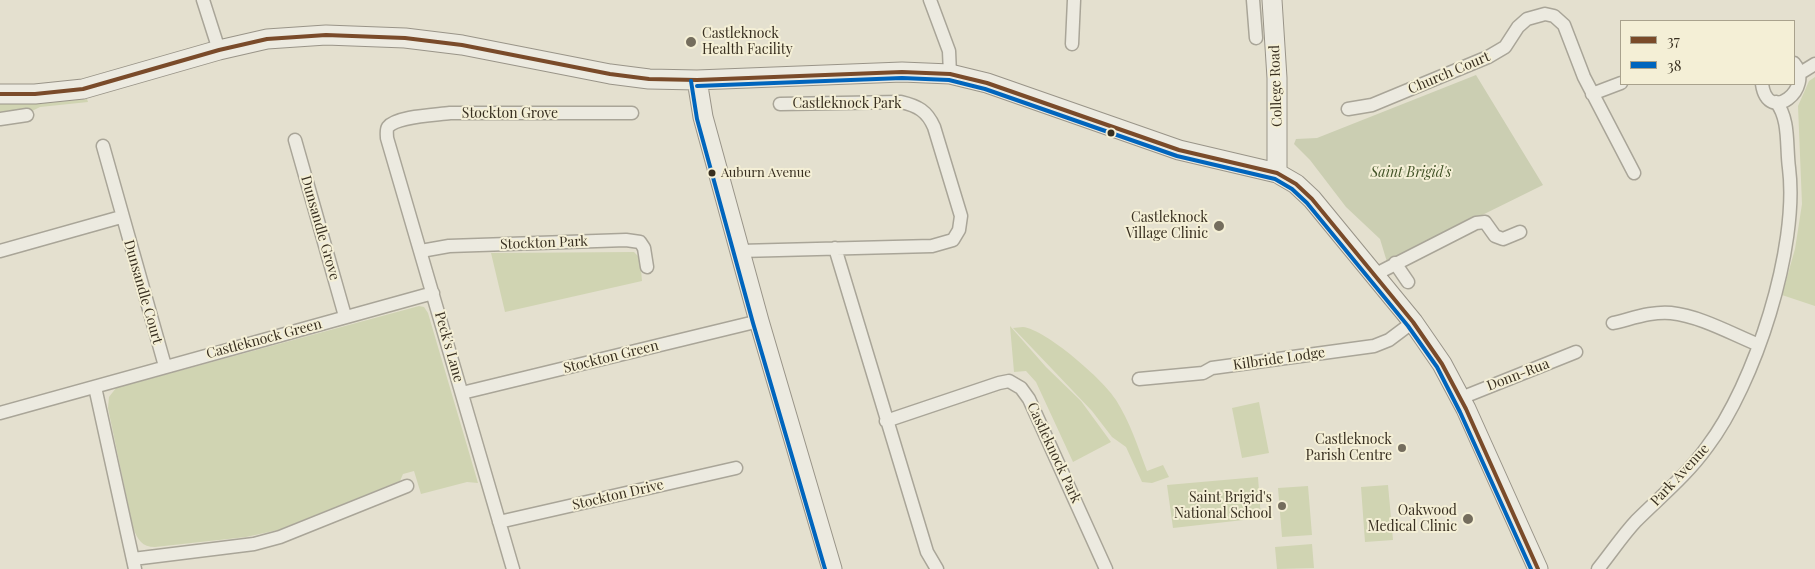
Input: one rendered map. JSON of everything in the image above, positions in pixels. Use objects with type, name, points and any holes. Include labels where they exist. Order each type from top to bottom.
[{"type":"main road","name":"College Road","points":[[1272,0],[1277,78],[1277,173]]},
{"type":"main road","points":[[0,94],[34,94],[83,89],[219,50],[280,38],[326,34],[387,36],[470,46],[610,74],[698,80],[902,72],[950,74],[987,83],[1179,150],[1277,173],[1296,184],[1312,199],[1431,346],[1461,398],[1538,569]]},
{"type":"main road","points":[[698,80],[703,117],[759,321],[832,569]]},
{"type":"street","points":[[203,0],[219,50]]},
{"type":"street","points":[[930,0],[949,52],[950,74]]},
{"type":"street","points":[[1072,44],[1074,0]]},
{"type":"street","points":[[1253,0],[1256,38]]},
{"type":"street","name":"Church Court","points":[[1348,109],[1372,105],[1488,58],[1505,48],[1518,27],[1535,15],[1545,14],[1554,16],[1564,25],[1577,63],[1592,94]]},
{"type":"street","points":[[1776,102],[1790,102],[1801,93],[1804,86],[1798,68],[1815,64]]},
{"type":"street","points":[[1620,83],[1592,94],[1634,173]]},
{"type":"street","name":"Park Avenue","points":[[1598,569],[1633,524],[1708,446],[1739,393],[1759,345],[1774,297],[1785,247],[1791,200],[1785,119],[1776,102],[1765,94],[1762,85]]},
{"type":"street","name":"Castleknock Park","points":[[740,251],[932,246],[953,240],[959,230],[961,216],[934,127],[930,118],[920,107],[902,102],[780,104]]},
{"type":"street","name":"Stockton Grove","points":[[389,126],[420,116],[450,114],[632,113]]},
{"type":"street","points":[[0,119],[27,115]]},
{"type":"street","name":"Peck's Lane","points":[[389,126],[387,138],[513,569]]},
{"type":"street","name":"Dunsandle Grove","points":[[295,140],[345,316]]},
{"type":"street","name":"Dunsandle Court","points":[[103,146],[165,366]]},
{"type":"street","points":[[0,251],[122,217]]},
{"type":"street","points":[[1374,275],[1476,223],[1485,222],[1495,236],[1503,238],[1520,232]]},
{"type":"street","name":"Stockton Park","points":[[421,251],[449,246],[626,240],[640,242],[644,248],[647,267]]},
{"type":"street","points":[[835,248],[927,552],[937,569]]},
{"type":"street","points":[[1395,263],[1408,282]]},
{"type":"street","name":"Castleknock Green","points":[[0,413],[433,293]]},
{"type":"street","points":[[1613,323],[1654,314],[1672,313],[1701,322],[1759,345]]},
{"type":"street","name":"Stockton Green","points":[[462,394],[759,321]]},
{"type":"street","name":"Kilbride Lodge","points":[[1139,379],[1203,373],[1212,368],[1374,346],[1389,340],[1413,322]]},
{"type":"street","name":"Donn-Rua","points":[[1461,398],[1576,352]]},
{"type":"street","name":"Castleknock Park","points":[[886,421],[1009,380],[1021,388],[1029,399],[1105,569]]},
{"type":"street","points":[[95,387],[134,564],[254,544],[280,537],[407,486]]},
{"type":"street","name":"Stockton Drive","points":[[500,522],[736,468]]},
{"type":"green space","name":"Saint Brigid's","points":[[1476,75],[1543,185],[1387,262],[1380,239],[1346,207],[1310,160],[1294,144],[1296,139],[1317,138]]},
{"type":"green space","points":[[1815,77],[1815,306],[1782,295],[1795,249],[1802,204],[1798,106],[1809,81]]},
{"type":"green space","points":[[87,99],[88,102],[40,107],[30,112],[0,114],[0,104],[35,104]]},
{"type":"green space","points":[[634,252],[640,258],[642,281],[505,312],[491,253]]},
{"type":"green space","points":[[419,306],[424,307],[428,313],[478,483],[467,482],[421,494],[414,471],[403,474],[400,481],[278,530],[246,537],[155,547],[147,546],[141,542],[133,528],[108,408],[109,397],[116,388]]},
{"type":"green space","points":[[1010,326],[1046,367],[1081,401],[1111,442],[1073,462],[1036,382],[1026,371],[1014,372]]},
{"type":"green space","points":[[1023,327],[1045,336],[1100,380],[1121,408],[1147,471],[1163,465],[1169,477],[1152,483],[1142,482],[1126,447],[1112,437],[1092,411],[1013,328]]},
{"type":"green space","points":[[1259,402],[1269,453],[1242,458],[1232,408]]},
{"type":"green space","points":[[1258,477],[1261,518],[1173,528],[1167,485]]},
{"type":"green space","points":[[1388,485],[1393,540],[1365,542],[1361,487]]},
{"type":"green space","points":[[1308,486],[1312,535],[1282,537],[1278,488]]},
{"type":"green space","points":[[1312,544],[1314,568],[1277,569],[1275,547]]},
{"type":"transit line","name":"37","points":[[0,94],[35,94],[83,89],[219,50],[267,39],[326,35],[405,38],[462,45],[610,74],[649,79],[697,80],[902,72],[950,74],[987,83],[1179,150],[1277,173],[1296,184],[1312,199],[1413,322],[1442,364],[1466,409],[1538,569]]},
{"type":"transit line","name":"38","points":[[697,86],[902,78],[949,80],[985,89],[1177,156],[1275,179],[1292,189],[1307,203],[1408,326],[1437,367],[1460,412],[1531,569]]},
{"type":"transit line","name":"38","points":[[691,81],[697,119],[753,323],[825,569]]},
{"type":"place","name":"Castleknock Health Facility","points":[[691,42]]},
{"type":"place","name":"Auburn Avenue","points":[[712,173]]},
{"type":"place","name":"Castleknock Village Clinic","points":[[1219,226]]},
{"type":"place","name":"Castleknock Parish Centre","points":[[1402,448]]},
{"type":"place","name":"Saint Brigid's National School","points":[[1282,506]]},
{"type":"place","name":"Oakwood Medical Clinic","points":[[1468,519]]}]
